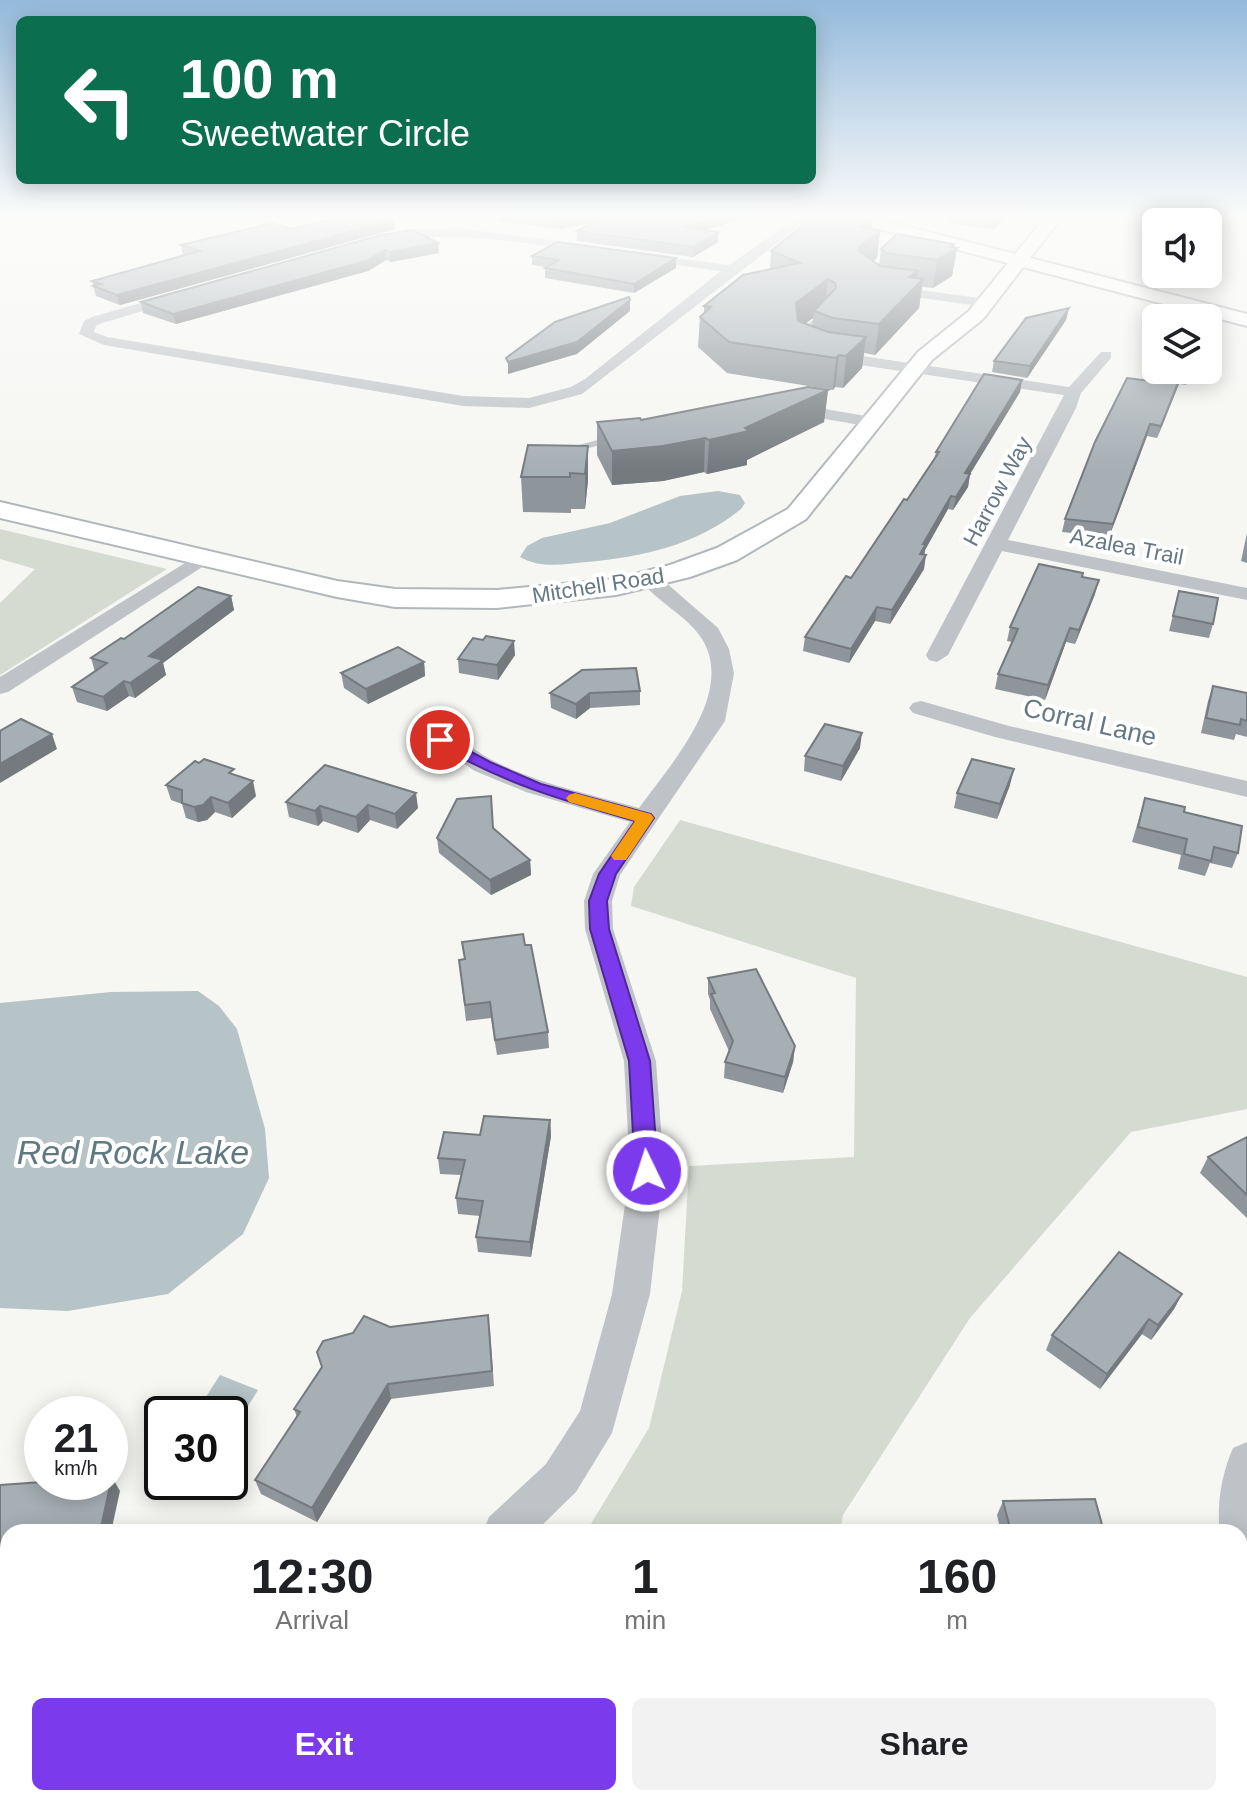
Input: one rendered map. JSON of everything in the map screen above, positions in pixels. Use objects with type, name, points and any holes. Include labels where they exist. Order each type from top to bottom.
[{"type":"main road","points":[[1166,301],[1247,320]]},
{"type":"main road","name":"Mitchell Road","points":[[0,510],[337,589],[395,598],[497,599],[560,595],[650,579],[727,554],[797,514],[925,356],[968,323],[986,303]]},
{"type":"main road","points":[[1222,326],[1247,332]]},
{"type":"street","points":[[159,301],[89,324],[86,334],[104,341],[405,392],[485,404],[511,404],[536,402],[578,391],[691,301]]},
{"type":"street","points":[[972,301],[986,303]]},
{"type":"street","points":[[824,315],[800,338],[801,346],[826,355],[1073,392]]},
{"type":"street","name":"Harrow Way","points":[[937,655],[1068,408],[1073,392],[1106,355]]},
{"type":"street","points":[[774,406],[872,422]]},
{"type":"street","name":"Azalea Trail","points":[[997,544],[1247,594]]},
{"type":"street","points":[[0,687],[203,558]]},
{"type":"street","points":[[512,1524],[561,1478],[598,1419],[631,1294],[647,1171],[640,1061],[599,929],[598,901],[607,874],[713,721],[723,673],[718,649],[710,633],[650,579]]},
{"type":"street","name":"Corral Lane","points":[[921,708],[1003,732],[1247,789]]},
{"type":"street","points":[[440,740],[484,766],[535,787],[645,818]]},
{"type":"street","points":[[1240,1524],[1247,1462]]},
{"type":"lane","points":[[562,459],[582,447],[624,436]]},
{"type":"shaded area","points":[[0,529],[167,569],[0,675],[0,603],[35,569],[0,559]]},
{"type":"shaded area","points":[[680,820],[1247,977],[1247,1109],[1131,1132],[970,1318],[843,1515],[841,1524],[591,1524],[649,1428],[682,1291],[689,1166],[854,1157],[856,978],[631,906],[634,887]]},
{"type":"water","points":[[718,491],[740,495],[745,503],[741,509],[706,532],[668,547],[628,557],[562,564],[536,563],[520,557],[527,546],[542,538],[610,523],[680,496]]},
{"type":"water","name":"Red Rock Lake","points":[[198,991],[219,1006],[237,1029],[265,1129],[269,1178],[243,1234],[168,1294],[68,1311],[0,1308],[0,1003],[111,992]]},
{"type":"water","points":[[220,1375],[258,1390],[248,1406],[248,1396],[207,1396]]},
{"type":"building","points":[[144,301],[219,301],[173,314],[141,302]]},
{"type":"building","points":[[616,301],[628,301],[577,342],[508,362],[506,358],[555,322]]},
{"type":"building","points":[[710,301],[798,301],[798,321],[828,332],[866,337],[846,356],[836,358],[729,342],[700,317],[711,307],[704,306]]},
{"type":"building","points":[[823,301],[901,301],[879,324],[833,318],[814,311]]},
{"type":"building","points":[[1069,308],[1030,366],[994,361],[1026,318]]},
{"type":"building","points":[[984,374],[1022,380],[965,473],[970,474],[956,497],[951,496],[923,544],[926,544],[920,554],[926,555],[892,610],[877,607],[851,649],[805,637],[846,576],[851,578],[904,499],[907,500]]},
{"type":"building","points":[[1127,378],[1142,380],[1142,384],[1177,384],[1161,426],[1150,424],[1113,524],[1065,519],[1095,442]]},
{"type":"building","points":[[808,387],[828,390],[745,428],[749,431],[709,440],[705,438],[612,451],[597,422],[641,420]]},
{"type":"building","points":[[528,445],[588,446],[585,474],[521,477]]},
{"type":"building","points":[[1039,564],[1083,573],[1082,577],[1099,580],[1079,630],[1070,628],[1048,685],[998,674],[1018,629],[1010,627]]},
{"type":"building","points":[[198,587],[231,596],[149,656],[163,660],[130,683],[124,681],[103,697],[72,687],[107,663],[91,658],[124,639]]},
{"type":"building","points":[[1179,591],[1218,598],[1213,624],[1173,616]]},
{"type":"building","points":[[486,636],[514,641],[497,665],[458,659],[473,638],[483,640]]},
{"type":"building","points":[[398,647],[424,662],[366,689],[341,673]]},
{"type":"building","points":[[636,668],[640,691],[590,693],[576,704],[550,693],[582,670]]},
{"type":"building","points":[[1213,686],[1247,693],[1247,721],[1241,719],[1240,725],[1206,718]]},
{"type":"building","points":[[21,719],[52,734],[0,764],[0,731]]},
{"type":"building","points":[[825,724],[862,733],[843,766],[805,756]]},
{"type":"building","points":[[204,759],[234,769],[229,773],[253,781],[228,803],[211,797],[203,805],[194,807],[182,803],[182,790],[166,785],[195,761],[199,763]]},
{"type":"building","points":[[972,759],[1014,769],[1000,804],[957,793]]},
{"type":"building","points":[[325,765],[416,793],[395,814],[368,805],[356,817],[320,806],[315,811],[286,802]]},
{"type":"building","points":[[491,796],[493,828],[530,860],[490,880],[437,838],[457,799]]},
{"type":"building","points":[[1145,798],[1185,807],[1184,812],[1242,826],[1238,853],[1214,847],[1211,861],[1184,854],[1187,839],[1138,827]]},
{"type":"building","points":[[523,934],[525,945],[531,945],[548,1032],[495,1040],[490,1002],[465,1005],[459,960],[465,959],[462,942]]},
{"type":"building","points":[[756,969],[795,1046],[785,1077],[725,1062],[733,1041],[711,994],[715,993],[708,978]]},
{"type":"building","points":[[484,1116],[550,1120],[530,1242],[476,1237],[483,1201],[456,1198],[465,1160],[438,1158],[444,1132],[480,1135]]},
{"type":"building","points":[[1247,1137],[1247,1195],[1208,1157]]},
{"type":"building","points":[[1119,1252],[1182,1294],[1158,1325],[1149,1319],[1107,1374],[1052,1335]]},
{"type":"building","points":[[488,1315],[492,1371],[388,1384],[312,1508],[255,1480],[300,1412],[294,1409],[322,1367],[317,1352],[323,1341],[353,1333],[364,1316],[390,1327]]},
{"type":"building","points":[[24,1483],[24,1500],[107,1500],[102,1524],[0,1524],[0,1485]]},
{"type":"building","points":[[1095,1499],[1102,1524],[1009,1524],[1003,1501]]},
{"type":"slow traffic","points":[[575,798],[645,818],[620,856]]},
{"type":"route","points":[[440,740],[484,766],[535,787],[645,818],[607,874],[598,901],[599,929],[640,1061],[647,1171]]}]
